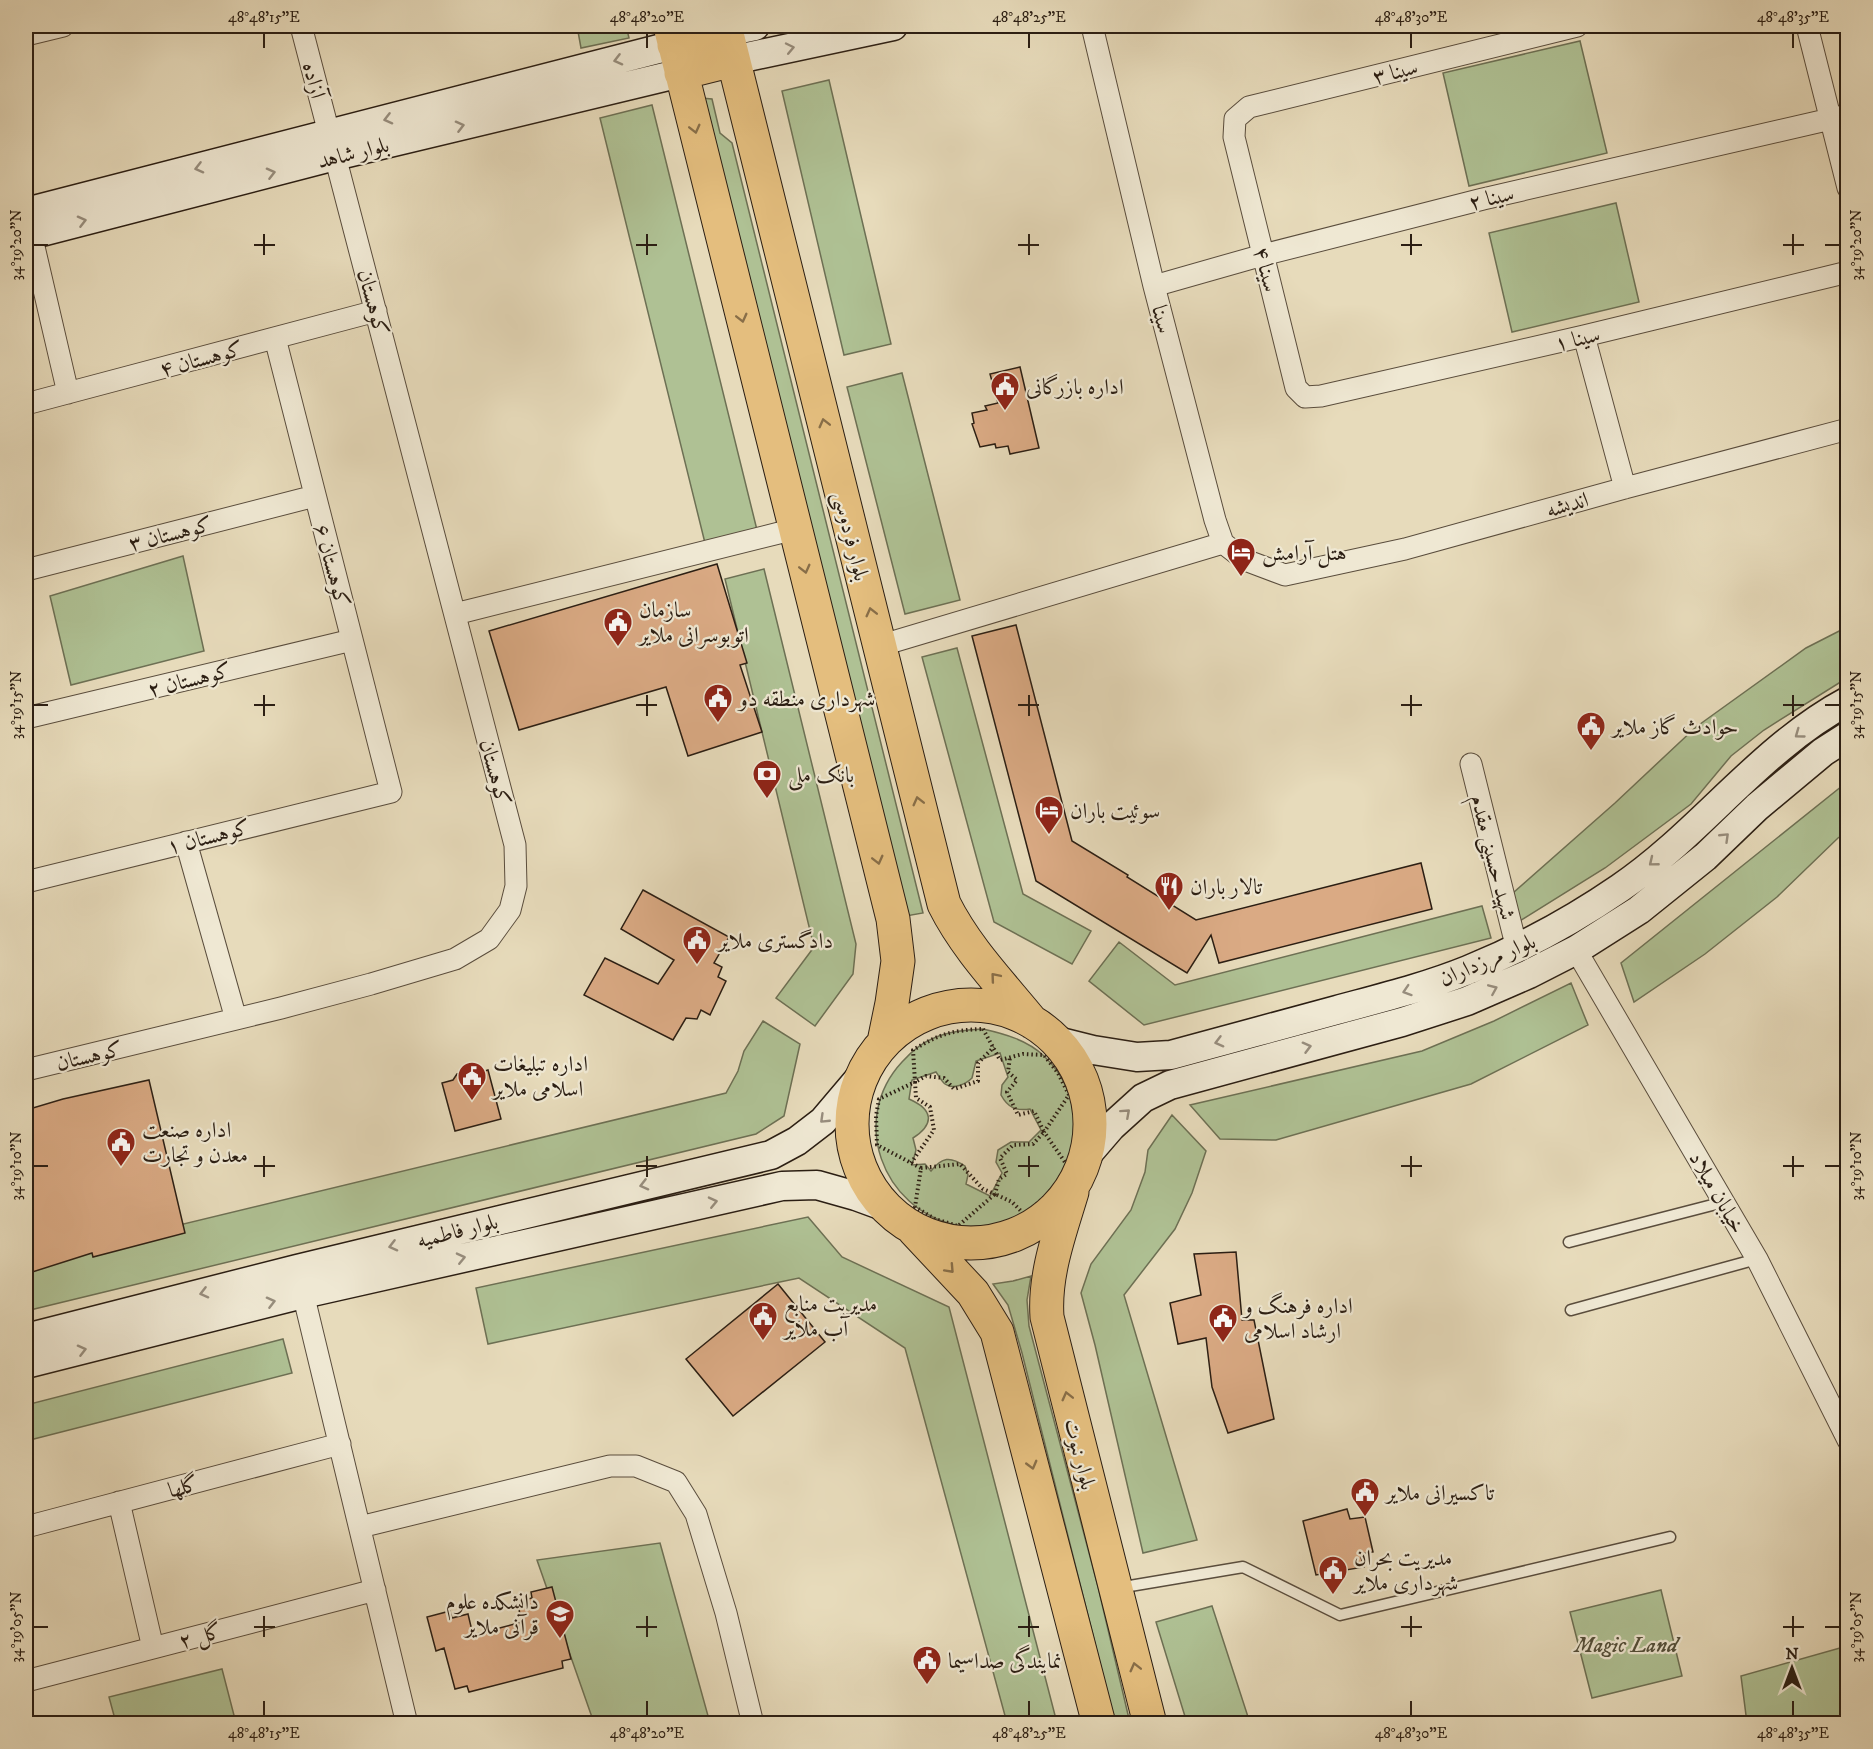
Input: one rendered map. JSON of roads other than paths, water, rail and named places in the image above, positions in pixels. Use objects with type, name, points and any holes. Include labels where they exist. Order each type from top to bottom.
[{"type":"main road","points":[[884,1042],[898,961],[893,919],[675,48],[735,36],[893,26]]},
{"type":"main road","name":"بلوار فردوسی","points":[[735,36],[879,646],[944,904],[954,924],[973,951],[1045,1031]]},
{"type":"main road","name":"بلوار شاهد","points":[[27,221],[332,145],[675,48]]},
{"type":"main road","name":"بلوار مرزداران","points":[[1045,1031],[1093,1050],[1137,1057],[1171,1055],[1402,992],[1467,970],[1517,949],[1562,926],[1622,887],[1686,836],[1737,786],[1793,738],[1848,701]]},
{"type":"main road","name":"بلوار مرزداران","points":[[1080,1170],[1111,1127],[1143,1098],[1170,1084],[1402,1022],[1467,1001],[1529,974],[1576,950],[1639,910],[1705,857],[1756,807],[1823,752],[1848,736]]},
{"type":"main road","points":[[1045,1031],[1002,1009],[971,1005],[939,1010],[909,1023],[884,1042],[862,1075],[854,1102],[852,1131],[857,1159],[868,1185],[973,1293],[997,1332],[1100,1724]]},
{"type":"main road","name":"بلوار نبوت","points":[[1045,1031],[1076,1066],[1087,1095],[1091,1125],[1050,1269],[1046,1300],[1047,1317],[1149,1724]]},
{"type":"main road","name":"بلوار فاطمیه","points":[[26,1364],[300,1281],[771,1155],[797,1141],[823,1121],[862,1075]]},
{"type":"main road","points":[[898,1217],[935,1238],[961,1243],[988,1242],[1014,1236],[1038,1223],[1058,1206],[1080,1170]]},
{"type":"main road","name":"بلوار فاطمیه","points":[[26,1338],[300,1281],[782,1186],[817,1185],[856,1196],[898,1217]]},
{"type":"street","points":[[26,34],[63,26]]},
{"type":"street","name":"آزاده","points":[[301,26],[332,145]]},
{"type":"street","name":"سینا","points":[[1092,26],[1154,286],[1223,543]]},
{"type":"street","name":"سینا ۳","points":[[1234,137],[1234,119],[1249,107],[1510,34],[1577,26]]},
{"type":"street","points":[[1807,26],[1839,117],[1848,188]]},
{"type":"street","name":"سینا ۲","points":[[1154,286],[1263,255],[1483,199],[1839,117]]},
{"type":"street","name":"سینا ۴","points":[[1234,137],[1296,388],[1305,397]]},
{"type":"street","name":"کوهستان","points":[[26,1070],[371,984],[455,958],[489,939],[510,910],[516,886],[515,845],[332,145]]},
{"type":"street","points":[[27,221],[68,393]]},
{"type":"street","name":"سینا ۱","points":[[1305,397],[1321,396],[1584,336],[1848,272]]},
{"type":"street","name":"کوهستان ۴","points":[[26,404],[376,311]]},
{"type":"street","points":[[1584,336],[1625,488]]},
{"type":"street","name":"کوهستان ۶","points":[[275,338],[391,792]]},
{"type":"street","name":"اندیشه","points":[[1223,543],[1245,560],[1285,575],[1405,549],[1848,429]]},
{"type":"street","name":"کوهستان ۳","points":[[26,570],[315,496]]},
{"type":"street","points":[[455,614],[795,529]]},
{"type":"street","points":[[879,646],[1223,543]]},
{"type":"street","name":"کوهستان ۲","points":[[26,718],[352,640]]},
{"type":"street","name":"شهید حسینی مقدم","points":[[1471,765],[1517,949]]},
{"type":"street","name":"کوهستان ۱","points":[[26,882],[391,792]]},
{"type":"street","points":[[186,842],[236,1019]]},
{"type":"street","name":"خیابان میلاد","points":[[1576,950],[1757,1259],[1848,1440]]},
{"type":"street","points":[[300,1281],[407,1724]]},
{"type":"street","name":"گلها","points":[[26,1527],[340,1444]]},
{"type":"street","points":[[360,1527],[610,1466],[636,1466],[676,1482],[696,1514],[726,1613],[753,1724]]},
{"type":"street","points":[[119,1503],[153,1648]]},
{"type":"street","name":"گل ۲","points":[[26,1681],[375,1590]]},
{"type":"lane","points":[[1569,1242],[1724,1202]]},
{"type":"lane","points":[[1571,1310],[1757,1259]]},
{"type":"lane","points":[[1114,1588],[1243,1567],[1340,1615],[1670,1537]]},
{"type":"place","name":"اداره بازرگانی","points":[[1005,412]]},
{"type":"place","name":"هتل آرامش","points":[[1241,578]]},
{"type":"place","name":"سازمان اتوبوسرانی ملایر","points":[[618,648]]},
{"type":"place","name":"شهرداری منطقه دو","points":[[718,724]]},
{"type":"place","name":"حوادث گاز ملایر","points":[[1591,752]]},
{"type":"place","name":"بانک ملی","points":[[767,800]]},
{"type":"place","name":"سوئیت باران","points":[[1049,836]]},
{"type":"place","name":"تالار باران","points":[[1169,912]]},
{"type":"place","name":"دادگستری ملایر","points":[[697,966]]},
{"type":"place","name":"اداره تبلیغات اسلامی ملایر","points":[[472,1102]]},
{"type":"place","name":"اداره صنعت معدن و تجارت","points":[[121,1168]]},
{"type":"place","name":"مدیریت منابع آب ملایر","points":[[763,1342]]},
{"type":"place","name":"اداره فرهنگ و ارشاد اسلامی","points":[[1223,1344]]},
{"type":"place","name":"تاکسیرانی ملایر","points":[[1365,1518]]},
{"type":"place","name":"مدیریت بحران شهرداری ملایر","points":[[1333,1596]]},
{"type":"place","name":"دانشکده علوم قرآنی ملایر","points":[[560,1640]]},
{"type":"place","name":"نمایندگی صداسیما","points":[[927,1686]]},
{"type":"park label","name":"Magic Land","points":[[1626,1644]]}]
